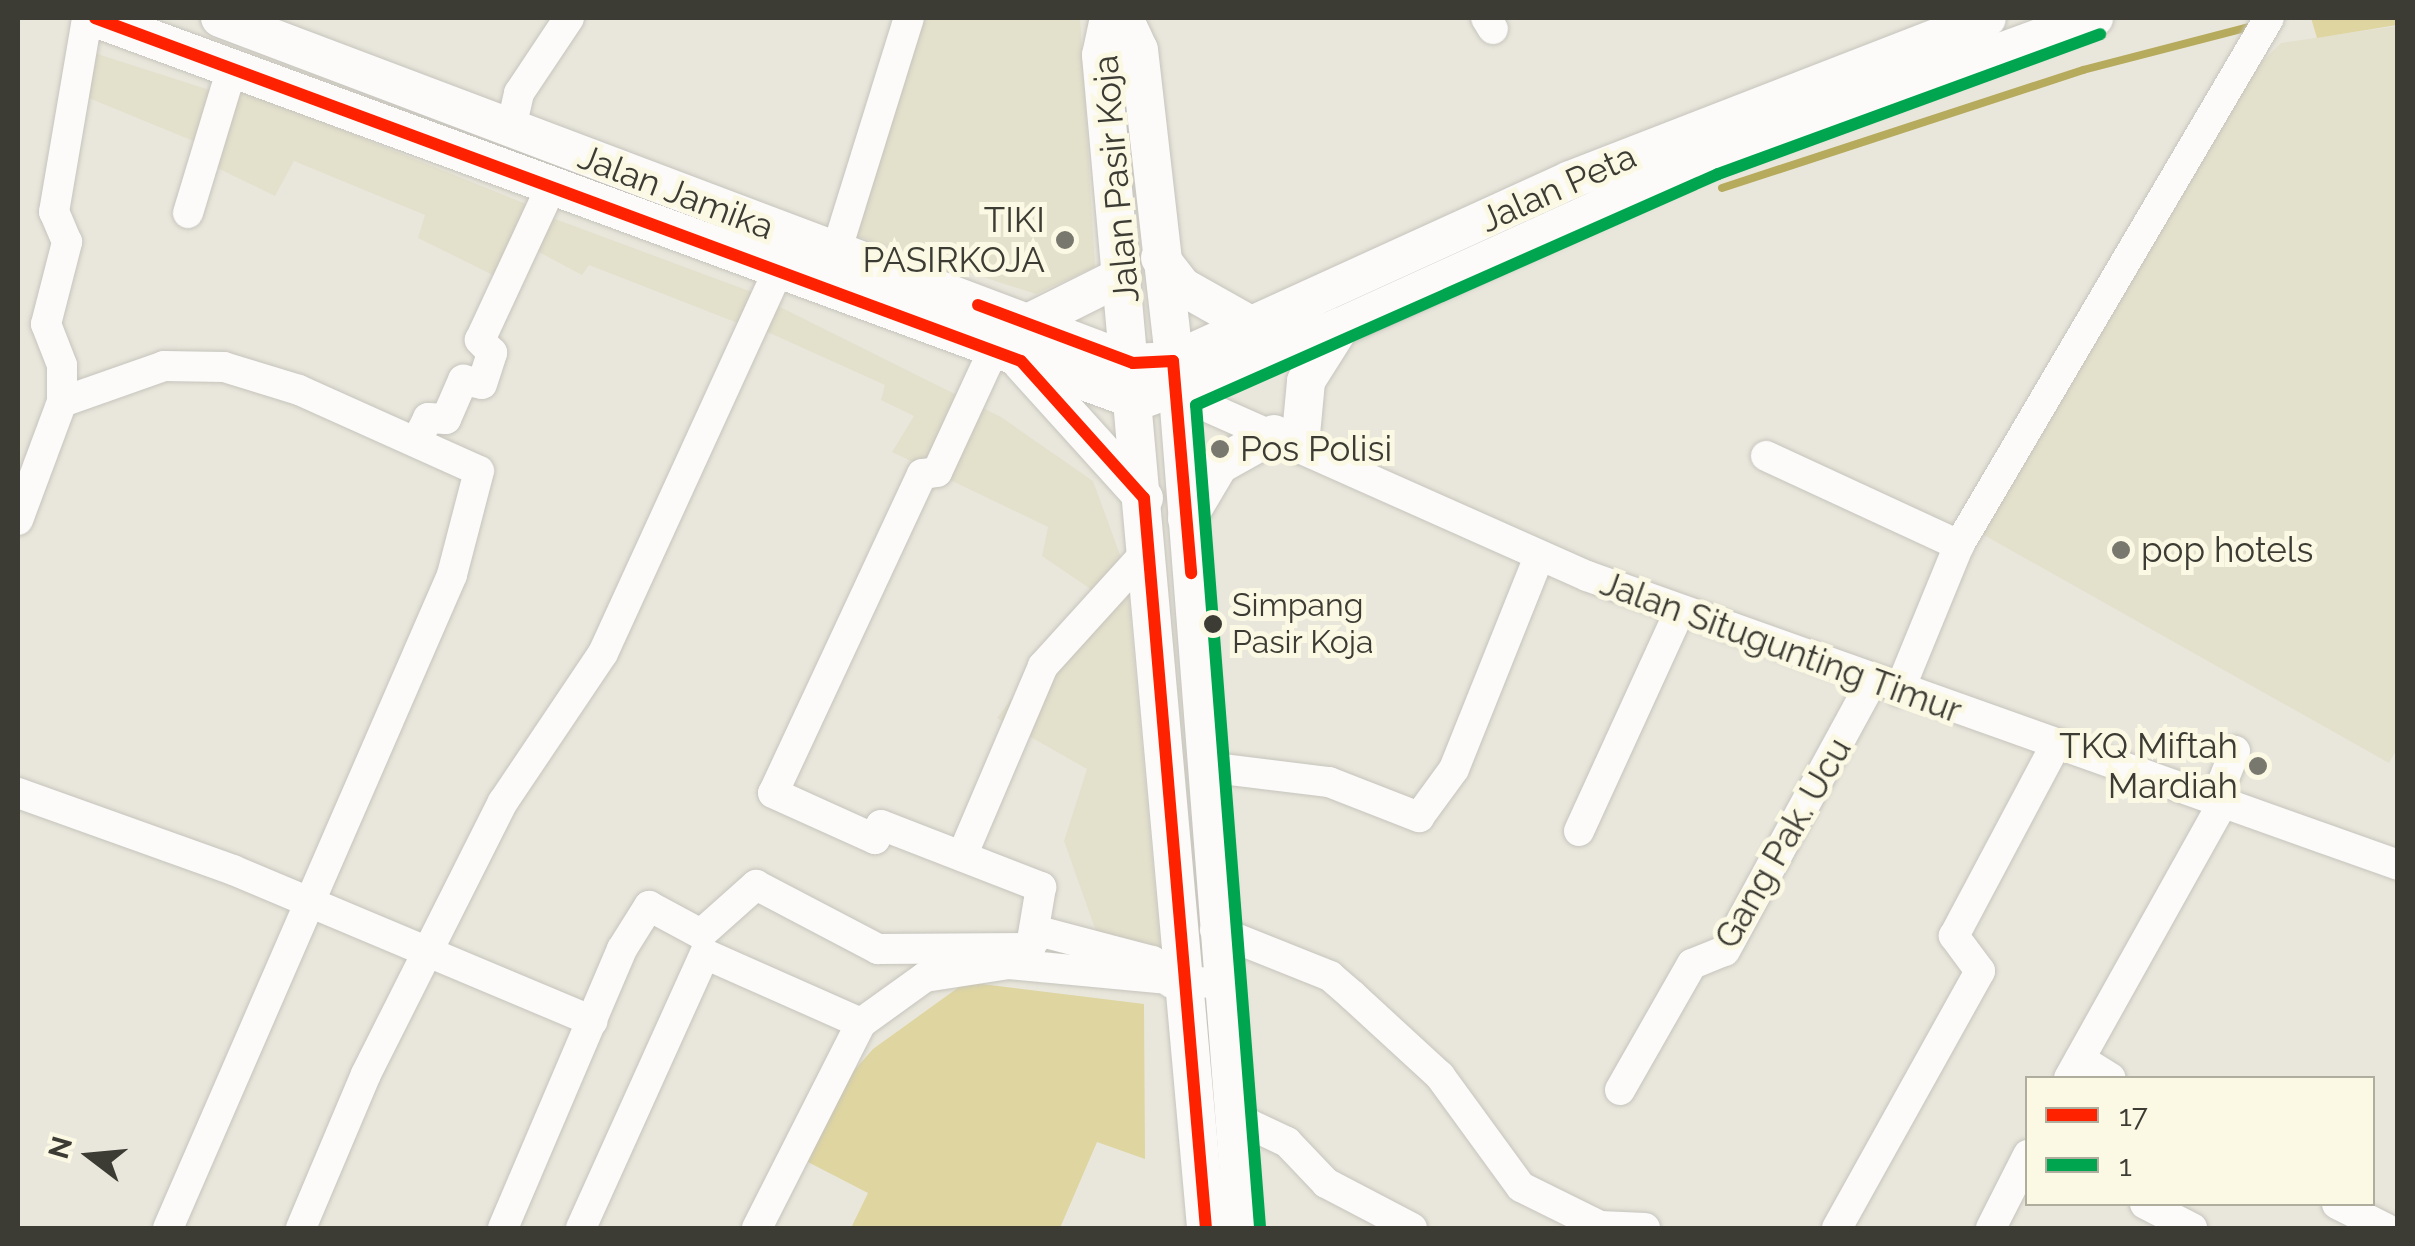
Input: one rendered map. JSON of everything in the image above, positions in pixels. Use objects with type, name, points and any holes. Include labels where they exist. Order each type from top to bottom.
[{"type":"main road","name":"Jalan Jamika","points":[[95,18],[776,275],[1138,401]]},
{"type":"main road","name":"Jalan Pasir Koja","points":[[1109,18],[1101,55],[1138,401],[1148,550],[1191,984]]},
{"type":"main road","name":"Jalan Pasir Koja","points":[[1124,18],[1139,50],[1176,377],[1206,767],[1215,930],[1191,984]]},
{"type":"main road","name":"Jalan Peta","points":[[1138,401],[1254,327],[1570,180],[1937,26],[1987,18]]},
{"type":"main road","name":"Jalan Peta","points":[[1133,363],[1176,377],[1340,327],[1710,158],[2044,24],[2094,18]]},
{"type":"main road","name":"Jalan Jamika","points":[[238,21],[1133,363]]},
{"type":"main road","points":[[1160,258],[1183,288],[1254,327]]},
{"type":"main road","points":[[1028,323],[1122,276]]},
{"type":"main road","points":[[1187,520],[1219,465],[1287,440],[1306,381],[1340,327]]},
{"type":"main road","points":[[1007,356],[1144,498]]},
{"type":"main road","points":[[1191,984],[1232,1116],[1243,1228]]},
{"type":"main road","points":[[1191,984],[1206,1228]]},
{"type":"street","points":[[18,520],[62,402],[63,368],[46,324],[67,242],[54,212],[86,18]]},
{"type":"street","points":[[511,128],[519,93],[569,18]]},
{"type":"street","points":[[836,252],[909,18]]},
{"type":"street","name":"Gang Pak. Ucu","points":[[1620,1090],[1692,964],[1725,951],[1886,686],[1958,544],[2269,18]]},
{"type":"street","points":[[188,213],[232,68]]},
{"type":"street","points":[[416,442],[428,418],[446,420],[464,380],[482,384],[492,353],[480,340],[550,188]]},
{"type":"street","points":[[301,1228],[366,1074],[431,959],[503,802],[603,653],[776,275]]},
{"type":"street","points":[[1007,356],[938,472],[922,474],[772,793],[875,839],[881,824],[1041,887],[1031,946]]},
{"type":"street","points":[[62,402],[164,366],[224,367],[416,442],[480,474],[452,575],[306,903],[168,1228]]},
{"type":"street","name":"Jalan Situgunting Timur","points":[[1176,377],[1287,440],[1539,556],[1886,686],[2398,865]]},
{"type":"street","points":[[1766,456],[1958,544]]},
{"type":"street","points":[[962,856],[1043,666],[1148,550]]},
{"type":"street","points":[[1206,767],[1330,782],[1418,817],[1454,769],[1539,556]]},
{"type":"street","points":[[1579,832],[1680,610]]},
{"type":"street","points":[[1837,1228],[1980,971],[1954,936],[2055,746]]},
{"type":"street","points":[[2103,1076],[2074,1069],[2219,802],[2236,751]]},
{"type":"street","points":[[18,793],[306,903],[431,959],[593,1022]]},
{"type":"street","points":[[503,1228],[644,910],[701,934],[756,885],[878,949],[961,955],[1031,946],[1042,932],[1142,958],[1191,984]]},
{"type":"street","points":[[1215,930],[1330,976],[1440,1076],[1521,1187],[1600,1226],[1645,1228]]},
{"type":"street","points":[[581,1228],[700,958],[715,956],[860,1024]]},
{"type":"street","points":[[758,1228],[860,1024],[908,986],[952,968],[1009,964],[1191,984]]},
{"type":"street","points":[[1232,1116],[1287,1142],[1326,1182],[1412,1228]]},
{"type":"street","points":[[1991,1228],[2025,1161]]},
{"type":"street","points":[[2149,1206],[2192,1228]]},
{"type":"street","points":[[2341,1206],[2385,1228]]},
{"type":"shaded area","points":[[921,18],[1080,18],[1095,267],[1036,294],[856,236]]},
{"type":"shaded area","points":[[2311,18],[2397,18],[2397,25],[2317,38]]},
{"type":"shaded area","points":[[2397,26],[2398,747],[2389,763],[1975,530],[2249,75],[2281,43]]},
{"type":"shaded area","points":[[82,49],[225,95],[208,147],[74,92]]},
{"type":"shaded area","points":[[236,87],[536,208],[495,276],[418,238],[425,215],[294,161],[275,196],[205,162]]},
{"type":"shaded area","points":[[547,216],[760,295],[748,327],[589,265],[582,275],[535,250]]},
{"type":"shaded area","points":[[774,304],[1001,417],[1093,481],[1126,571],[1161,955],[1098,937],[1064,841],[1087,769],[997,718],[1092,590],[1042,556],[1048,527],[892,452],[914,416],[881,400],[885,385],[763,330]]},
{"type":"shaded area","points":[[966,982],[1144,1004],[1145,1159],[1097,1142],[1060,1228],[851,1228],[868,1193],[806,1161],[843,1083],[873,1049]]},
{"type":"waterway","points":[[1722,188],[2083,70],[2253,26]]},
{"type":"transit line","name":"17","points":[[95,18],[1021,361],[1144,498],[1206,1228]]},
{"type":"transit line","name":"1","points":[[1260,1227],[1196,405],[1718,174],[2100,34]]},
{"type":"transit line","name":"17","points":[[978,305],[1133,363],[1173,361],[1191,573]]},
{"type":"place","name":"TIKI PASIRKOJA","points":[[1065,240]]},
{"type":"place","name":"Pos Polisi","points":[[1220,449]]},
{"type":"place","name":"pop hotels","points":[[2121,550]]},
{"type":"place","name":"Simpang Pasir Koja","points":[[1213,624]]},
{"type":"place","name":"TKQ Miftah Mardiah","points":[[2258,766]]}]
